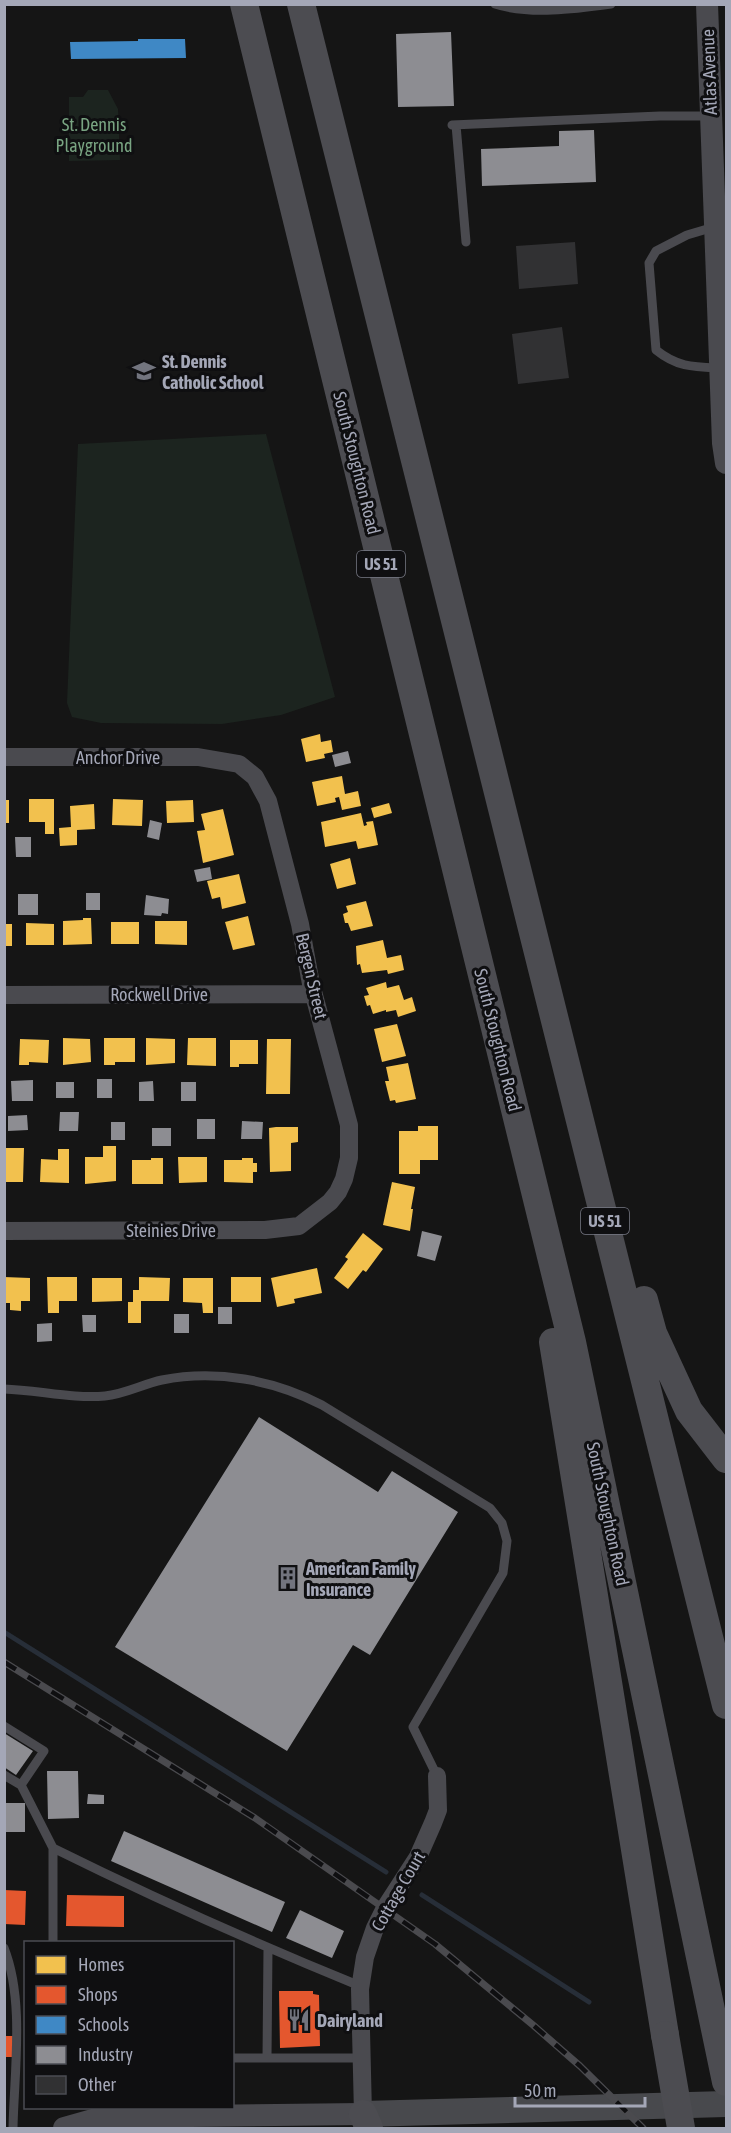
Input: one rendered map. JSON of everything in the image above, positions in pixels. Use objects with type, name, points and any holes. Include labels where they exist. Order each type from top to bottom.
[{"type":"main road","name":"South Stoughton Road","points":[[244,4],[572,1342],[726,2082]]},
{"type":"main road","name":"US 51","points":[[301,4],[486,737],[726,1705]]},
{"type":"main road","points":[[486,737],[653,1333],[689,1411],[726,1459]]},
{"type":"main road","points":[[519,1124],[681,2128]]},
{"type":"main road","points":[[364,2124],[726,2104]]},
{"type":"street","name":"Atlas Avenue","points":[[707,4],[714,227],[721,291],[723,443],[726,463]]},
{"type":"street","name":"Anchor Drive","points":[[4,757],[198,757],[232,762]]},
{"type":"street","name":"Bergen Street","points":[[232,762],[255,777],[268,801],[300,924],[314,994],[349,1125],[349,1158],[344,1179],[330,1202]]},
{"type":"street","name":"Rockwell Drive","points":[[4,995],[314,994]]},
{"type":"street","name":"Steinies Drive","points":[[4,1231],[290,1228],[298,1226],[330,1202]]},
{"type":"street","name":"Cottage Court","points":[[364,2124],[360,1986],[365,1957],[375,1928],[385,1908],[418,1857],[438,1810],[437,1776]]},
{"type":"street","points":[[64,2128],[91,2114],[364,2124]]},
{"type":"lane","points":[[495,4],[511,9],[580,9],[611,4]]},
{"type":"lane","points":[[466,242],[454,125],[649,116],[710,116]]},
{"type":"lane","points":[[714,227],[687,235],[656,251],[649,263],[656,351],[669,360],[690,367],[723,368]]},
{"type":"lane","points":[[4,1389],[105,1396],[183,1377],[228,1378],[267,1383],[302,1395],[322,1405],[490,1508],[502,1523],[507,1541],[503,1574],[413,1727],[437,1776]]},
{"type":"lane","points":[[4,1726],[44,1751],[21,1785]]},
{"type":"lane","points":[[4,1774],[21,1785],[53,1848],[53,1941]]},
{"type":"lane","points":[[53,1848],[268,1948],[360,1986]]},
{"type":"lane","points":[[4,1948],[12,1974],[16,2017],[13,2128]]},
{"type":"lane","points":[[267,2058],[268,1948]]},
{"type":"lane","points":[[234,2058],[361,2058]]},
{"type":"green space","name":"St. Dennis Playground","points":[[88,90],[108,90],[118,109],[120,160],[69,161],[69,97],[83,97]]},
{"type":"green space","points":[[266,434],[335,697],[281,715],[222,724],[101,723],[72,717],[67,703],[78,444]]},
{"type":"building: Homes","points":[[320,734],[321,742],[331,740],[333,752],[324,754],[325,758],[306,762],[301,739]]},
{"type":"building: Homes","points":[[342,776],[345,794],[358,791],[361,806],[342,810],[339,797],[335,798],[336,802],[317,806],[312,782]]},
{"type":"building: Homes","points":[[29,799],[54,799],[54,834],[45,834],[45,822],[29,822]]},
{"type":"building: Homes","points":[[113,799],[143,800],[142,826],[112,825]]},
{"type":"building: Homes","points":[[4,800],[9,800],[9,823],[4,823]]},
{"type":"building: Homes","points":[[193,800],[194,822],[167,823],[166,801]]},
{"type":"building: Homes","points":[[389,803],[392,813],[374,818],[371,808]]},
{"type":"building: Homes","points":[[94,804],[95,829],[77,830],[77,845],[60,846],[59,828],[71,827],[70,806]]},
{"type":"building: Homes","points":[[223,809],[234,855],[203,863],[197,831],[205,830],[201,814]]},
{"type":"building: Homes","points":[[361,813],[364,826],[367,825],[366,822],[373,821],[378,845],[358,849],[356,841],[325,847],[321,822]]},
{"type":"building: Homes","points":[[350,858],[356,884],[337,889],[330,864]]},
{"type":"building: Homes","points":[[239,874],[246,903],[222,909],[220,897],[212,899],[207,881]]},
{"type":"building: Homes","points":[[366,901],[373,926],[351,931],[348,923],[345,923],[343,914],[348,912],[346,906]]},
{"type":"building: Homes","points":[[248,916],[255,945],[233,950],[225,922]]},
{"type":"building: Homes","points":[[83,918],[91,918],[92,944],[63,945],[63,921],[83,920]]},
{"type":"building: Homes","points":[[155,921],[187,921],[187,945],[155,944]]},
{"type":"building: Homes","points":[[111,922],[139,922],[139,944],[111,944]]},
{"type":"building: Homes","points":[[26,923],[54,924],[54,945],[26,945]]},
{"type":"building: Homes","points":[[4,924],[12,924],[12,946],[4,946]]},
{"type":"building: Homes","points":[[383,940],[387,958],[401,955],[404,970],[388,974],[387,970],[362,973],[360,964],[357,965],[356,946]]},
{"type":"building: Homes","points":[[386,982],[387,988],[399,985],[404,1000],[412,997],[416,1011],[398,1017],[396,1010],[373,1014],[364,996],[369,995],[366,988]]},
{"type":"building: Homes","points":[[397,1024],[406,1056],[382,1062],[374,1029]]},
{"type":"building: Homes","points":[[63,1038],[90,1039],[91,1062],[63,1065]]},
{"type":"building: Homes","points":[[104,1038],[135,1038],[135,1062],[115,1062],[115,1065],[104,1065]]},
{"type":"building: Homes","points":[[146,1038],[175,1039],[175,1063],[146,1065]]},
{"type":"building: Homes","points":[[188,1038],[216,1038],[216,1066],[187,1065]]},
{"type":"building: Homes","points":[[20,1039],[49,1040],[48,1063],[29,1062],[29,1065],[19,1065]]},
{"type":"building: Homes","points":[[267,1039],[291,1039],[290,1094],[266,1094]]},
{"type":"building: Homes","points":[[230,1040],[258,1040],[258,1064],[239,1064],[239,1067],[230,1067]]},
{"type":"building: Homes","points":[[408,1063],[416,1099],[396,1103],[395,1100],[390,1101],[385,1081],[389,1081],[386,1067]]},
{"type":"building: Homes","points":[[418,1126],[438,1126],[438,1160],[420,1160],[420,1174],[399,1174],[399,1131],[418,1131]]},
{"type":"building: Homes","points":[[298,1127],[298,1142],[291,1143],[291,1171],[270,1172],[269,1128]]},
{"type":"building: Homes","points":[[103,1146],[116,1146],[116,1181],[85,1184],[85,1157],[103,1157]]},
{"type":"building: Homes","points":[[5,1148],[24,1148],[23,1182],[4,1182]]},
{"type":"building: Homes","points":[[58,1149],[69,1149],[69,1183],[40,1182],[41,1159],[58,1160]]},
{"type":"building: Homes","points":[[178,1157],[207,1157],[207,1182],[179,1183]]},
{"type":"building: Homes","points":[[151,1158],[163,1158],[163,1184],[132,1184],[132,1160],[151,1160]]},
{"type":"building: Homes","points":[[242,1158],[253,1158],[253,1163],[257,1163],[257,1172],[253,1172],[253,1183],[224,1182],[224,1160],[242,1160]]},
{"type":"building: Homes","points":[[392,1182],[415,1187],[410,1231],[383,1225]]},
{"type":"building: Homes","points":[[363,1233],[383,1249],[366,1272],[363,1270],[348,1289],[334,1278],[348,1259],[345,1257]]},
{"type":"building: Homes","points":[[317,1268],[322,1293],[294,1299],[295,1303],[277,1307],[271,1278]]},
{"type":"building: Homes","points":[[4,1277],[30,1278],[30,1301],[21,1301],[21,1311],[10,1310],[10,1303],[4,1303]]},
{"type":"building: Homes","points":[[47,1277],[77,1277],[77,1301],[59,1301],[59,1313],[48,1313]]},
{"type":"building: Homes","points":[[139,1277],[170,1278],[169,1301],[141,1301],[141,1323],[128,1323],[128,1302],[133,1302],[133,1290],[139,1290]]},
{"type":"building: Homes","points":[[231,1277],[261,1277],[261,1302],[231,1302]]},
{"type":"building: Homes","points":[[92,1278],[122,1278],[122,1301],[92,1302]]},
{"type":"building: Homes","points":[[183,1278],[213,1278],[213,1313],[203,1313],[202,1303],[183,1302]]},
{"type":"building: Shops","points":[[4,1890],[26,1891],[25,1925],[4,1924]]},
{"type":"building: Shops","points":[[67,1895],[124,1896],[124,1927],[66,1926]]},
{"type":"building: Shops","name":"Dairyland","points":[[279,1991],[313,1991],[313,1994],[319,1995],[320,2046],[280,2048]]},
{"type":"building: Shops","points":[[5,2036],[14,2036],[14,2057],[5,2057]]},
{"type":"building: Schools","points":[[138,39],[185,39],[186,58],[71,59],[70,42],[138,41]]},
{"type":"building: Industry","points":[[451,32],[454,106],[398,107],[396,34]]},
{"type":"building: Industry","points":[[594,130],[596,182],[482,186],[481,149],[559,146],[559,131]]},
{"type":"building: Industry","points":[[348,751],[351,763],[335,767],[332,755]]},
{"type":"building: Industry","points":[[150,820],[162,823],[159,840],[147,837]]},
{"type":"building: Industry","points":[[15,837],[31,837],[31,857],[16,857]]},
{"type":"building: Industry","points":[[210,867],[212,879],[197,882],[194,870]]},
{"type":"building: Industry","points":[[86,893],[100,893],[100,910],[86,910]]},
{"type":"building: Industry","points":[[18,894],[38,894],[38,915],[18,915]]},
{"type":"building: Industry","points":[[146,895],[169,899],[168,914],[144,915]]},
{"type":"building: Industry","points":[[97,1079],[112,1079],[112,1098],[97,1098]]},
{"type":"building: Industry","points":[[33,1080],[33,1101],[12,1101],[11,1081]]},
{"type":"building: Industry","points":[[153,1081],[154,1101],[139,1101],[139,1082]]},
{"type":"building: Industry","points":[[56,1082],[74,1082],[74,1098],[56,1098]]},
{"type":"building: Industry","points":[[181,1082],[196,1082],[196,1101],[181,1101]]},
{"type":"building: Industry","points":[[60,1112],[79,1112],[78,1131],[59,1131]]},
{"type":"building: Industry","points":[[27,1115],[28,1130],[8,1131],[8,1116]]},
{"type":"building: Industry","points":[[197,1119],[215,1119],[215,1139],[197,1139]]},
{"type":"building: Industry","points":[[242,1121],[263,1122],[262,1139],[241,1139]]},
{"type":"building: Industry","points":[[111,1122],[125,1122],[125,1140],[111,1140]]},
{"type":"building: Industry","points":[[152,1128],[171,1128],[171,1146],[152,1146]]},
{"type":"building: Industry","points":[[422,1231],[442,1236],[435,1261],[417,1256]]},
{"type":"building: Industry","points":[[218,1307],[232,1307],[232,1324],[218,1324]]},
{"type":"building: Industry","points":[[174,1314],[189,1314],[189,1333],[174,1333]]},
{"type":"building: Industry","points":[[82,1315],[96,1315],[96,1332],[83,1332]]},
{"type":"building: Industry","points":[[52,1323],[52,1341],[37,1342],[37,1324]]},
{"type":"building: Industry","name":"American Family Insurance","points":[[259,1417],[378,1492],[392,1471],[458,1512],[370,1655],[353,1645],[287,1751],[115,1647]]},
{"type":"building: Industry","points":[[4,1733],[33,1751],[16,1775],[4,1767]]},
{"type":"building: Industry","points":[[47,1771],[78,1771],[79,1818],[48,1819]]},
{"type":"building: Industry","points":[[88,1794],[104,1795],[104,1804],[87,1804]]},
{"type":"building: Industry","points":[[4,1803],[25,1803],[25,1832],[4,1832]]},
{"type":"building: Industry","points":[[124,1831],[285,1902],[272,1932],[111,1861]]},
{"type":"building: Industry","points":[[300,1910],[344,1931],[332,1958],[286,1938]]},
{"type":"building: Other","points":[[575,242],[578,284],[519,289],[516,246]]},
{"type":"building: Other","points":[[562,327],[569,378],[518,384],[512,334]]},
{"type":"waterway","points":[[4,1632],[386,1872]]},
{"type":"waterway","points":[[422,1895],[589,2002]]},
{"type":"railway","points":[[4,1662],[255,1818],[435,1944],[580,2066],[643,2128]]},
{"type":"place","name":"St. Dennis Catholic School","points":[[144,371]]},
{"type":"place","name":"American Family Insurance","points":[[288,1578]]},
{"type":"place","name":"Dairyland","points":[[299,2020]]}]
